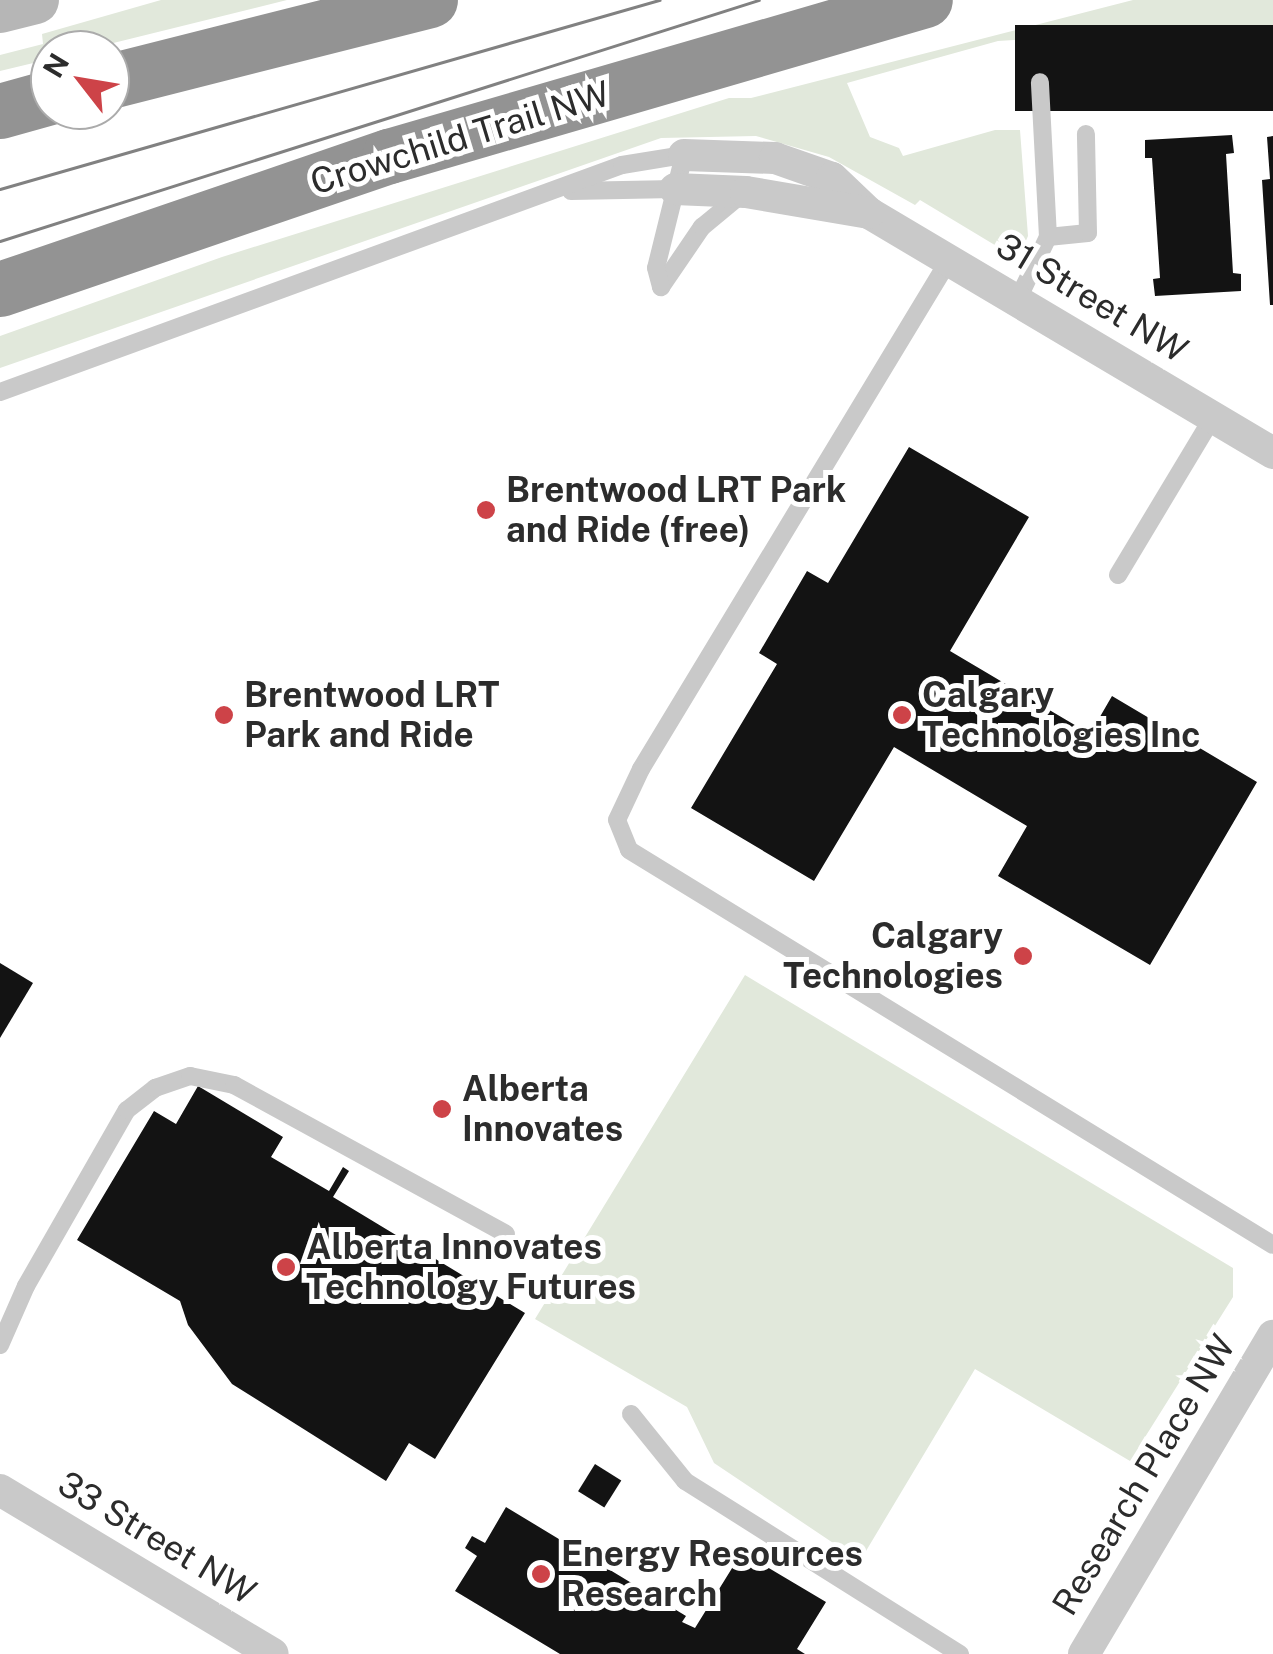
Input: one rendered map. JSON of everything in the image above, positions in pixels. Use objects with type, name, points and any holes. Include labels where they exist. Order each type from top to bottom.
[{"type":"highway","points":[[130,77],[430,0]]},
{"type":"highway","name":"Crowchild Trail NW","points":[[0,289],[389,156],[925,0]]},
{"type":"highway","points":[[0,111],[30,103]]},
{"type":"street","points":[[0,9],[35,0]]},
{"type":"street","name":"31 Street NW","points":[[684,155],[775,158],[832,178],[870,213],[1273,453]]},
{"type":"street","name":"31 Street NW","points":[[675,189],[746,192],[870,213]]},
{"type":"street","name":"Research Place NW","points":[[1084,1654],[1273,1336]]},
{"type":"street","name":"33 Street NW","points":[[0,1490],[273,1654]]},
{"type":"lane","points":[[1017,301],[1048,237],[1040,82]]},
{"type":"lane","points":[[1048,237],[1088,234],[1086,134]]},
{"type":"lane","points":[[0,392],[561,191],[622,165],[684,155],[656,268],[662,287],[702,227],[746,192]]},
{"type":"lane","points":[[561,191],[675,189]]},
{"type":"lane","points":[[949,260],[642,768],[617,820],[629,850],[1273,1246]]},
{"type":"lane","points":[[1118,575],[1213,417]]},
{"type":"lane","points":[[0,1345],[26,1286],[127,1110],[155,1088],[190,1076],[234,1085],[506,1234]]},
{"type":"lane","points":[[631,1414],[684,1481],[960,1654]]},
{"type":"shaded area","points":[[161,0],[287,0],[130,39],[130,30],[56,30]]},
{"type":"shaded area","points":[[1133,0],[1273,0],[1273,25],[998,41],[847,83],[870,137],[899,148],[903,156],[995,130],[1020,130],[1028,236],[1018,259],[920,200],[915,205],[829,157],[756,136],[661,138],[0,368],[0,336],[222,257],[729,98],[751,98]]},
{"type":"shaded area","points":[[30,47],[30,64],[0,71],[0,55]]},
{"type":"shaded area","points":[[745,975],[1233,1268],[1233,1297],[1130,1461],[975,1369],[860,1561],[714,1463],[687,1407],[535,1319]]},
{"type":"building","points":[[1015,25],[1273,25],[1273,111],[1015,111]]},
{"type":"building","points":[[1232,135],[1234,153],[1226,154],[1233,273],[1241,274],[1241,291],[1155,296],[1153,279],[1160,278],[1152,158],[1145,158],[1145,140]]},
{"type":"building","points":[[1273,136],[1270,305],[1262,180],[1270,179],[1267,137]]},
{"type":"building","name":"Calgary Technologies Inc","points":[[909,447],[1029,517],[950,651],[1090,734],[1112,696],[1257,782],[1150,965],[998,876],[1027,826],[894,747],[814,881],[691,808],[777,664],[759,653],[807,571],[828,583]]},
{"type":"building","points":[[0,963],[33,983],[0,1038]]},
{"type":"building","name":"Alberta Innovates Technology Futures","points":[[198,1086],[283,1137],[271,1157],[329,1191],[343,1167],[349,1171],[333,1197],[525,1313],[435,1459],[409,1443],[386,1481],[232,1384],[188,1325],[180,1301],[77,1240],[154,1111],[176,1124]]},
{"type":"building","points":[[595,1464],[621,1480],[604,1508],[578,1491]]},
{"type":"building","name":"Energy Resources Research","points":[[506,1507],[686,1616],[682,1622],[695,1628],[742,1552],[826,1602],[797,1649],[805,1654],[560,1654],[455,1591],[477,1556],[465,1548],[472,1536],[485,1543]]},
{"type":"tram line","points":[[0,189],[659,0]]},
{"type":"tram line","points":[[0,241],[759,0]]},
{"type":"place","name":"Brentwood LRT Park and Ride (free)","points":[[486,510]]},
{"type":"place","name":"Brentwood LRT Park and Ride","points":[[224,715]]},
{"type":"place","name":"Calgary Technologies Inc","points":[[902,715]]},
{"type":"place","name":"Calgary Technologies","points":[[1023,956]]},
{"type":"place","name":"Alberta Innovates","points":[[442,1109]]},
{"type":"place","name":"Alberta Innovates Technology Futures","points":[[286,1267]]},
{"type":"place","name":"Energy Resources Research","points":[[541,1574]]}]
